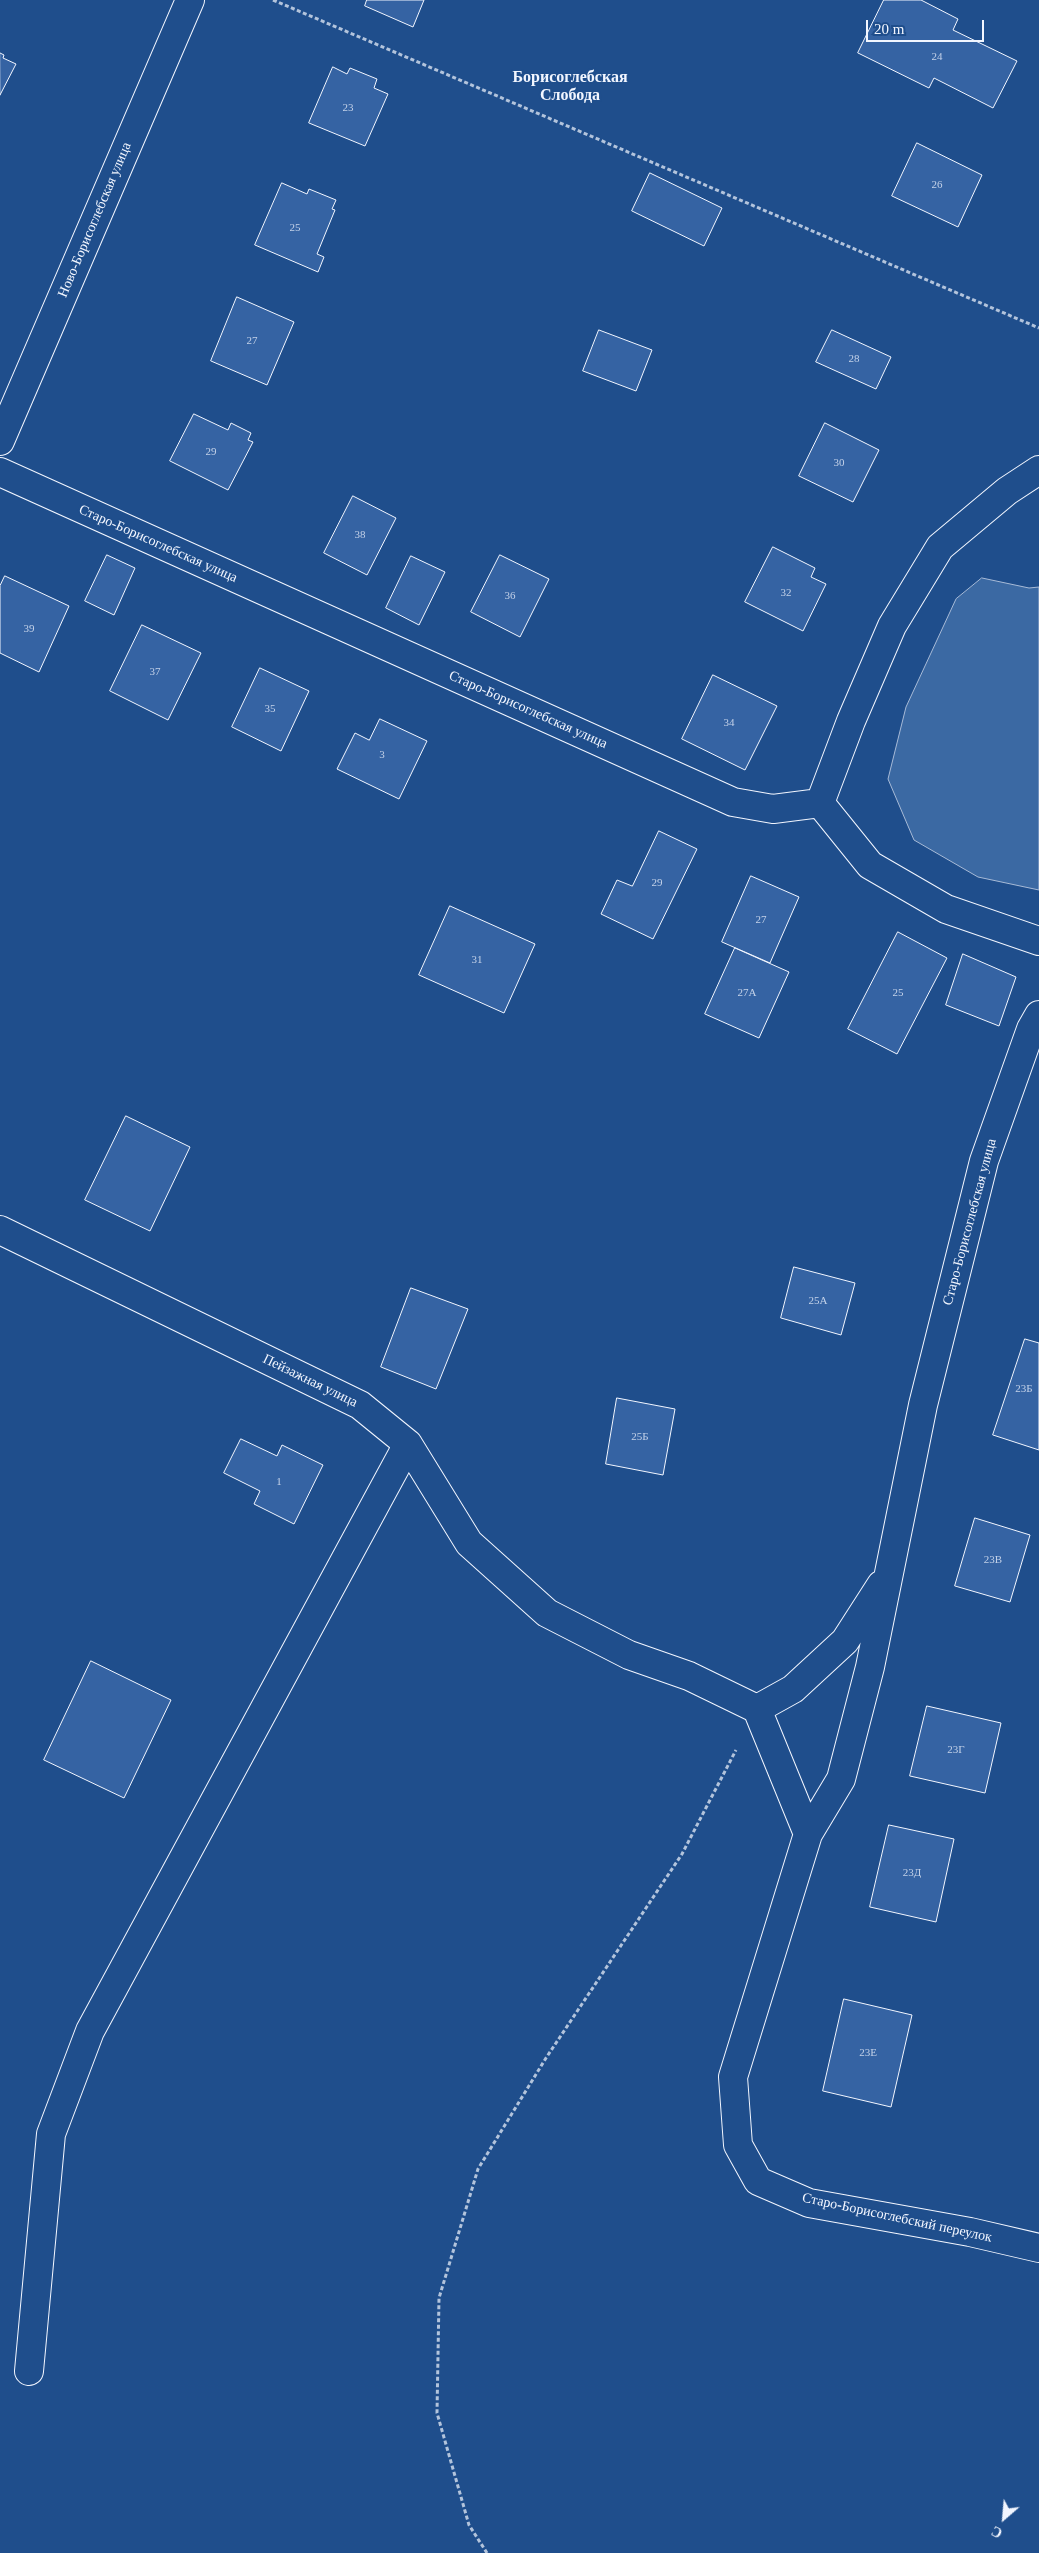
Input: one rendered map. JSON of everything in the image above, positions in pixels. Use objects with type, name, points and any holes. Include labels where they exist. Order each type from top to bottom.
[{"type":"street","name":"Ново-Борисоглебская улица","points":[[0,441],[190,0]]},
{"type":"street","points":[[1039,470],[1007,491],[940,547],[892,626],[851,721],[820,803],[870,865],[946,909],[1039,941]]},
{"type":"street","name":"Старо-Борисоглебская улица","points":[[0,472],[732,802],[773,809],[820,803]]},
{"type":"street","name":"Старо-Борисоглебская улица","points":[[758,2181],[738,2145],[733,2077],[808,1834],[841,1779],[870,1667],[923,1405],[984,1161],[1031,1029],[1039,1015]]},
{"type":"street","name":"Пейзажная улица","points":[[0,1230],[360,1405],[408,1444],[468,1543],[547,1613],[630,1655],[690,1676],[757,1709]]},
{"type":"street","points":[[29,2371],[51,2134],[90,2032],[408,1444]]},
{"type":"street","points":[[808,1834],[757,1709],[793,1689],[845,1641],[891,1570]]},
{"type":"street","name":"Старо-Борисоглебский переулок","points":[[758,2181],[809,2203],[970,2232],[1039,2248]]},
{"type":"path","points":[[273,0],[1039,328]]},
{"type":"path","points":[[487,2553],[469,2525],[437,2413],[439,2298],[478,2169],[546,2058],[682,1854],[757,1709]]},
{"type":"water","points":[[982,578],[1029,588],[1039,587],[1039,890],[978,877],[914,840],[888,779],[906,707],[956,599]]},
{"type":"building","points":[[367,0],[424,0],[413,27],[365,6]]},
{"type":"building","points":[[884,0],[921,0],[958,19],[953,30],[1017,61],[993,108],[934,78],[929,88],[858,53]]},
{"type":"building","points":[[0,53],[4,55],[3,58],[16,64],[0,95]]},
{"type":"building","points":[[333,67],[347,74],[350,68],[377,79],[374,88],[388,94],[365,146],[309,123]]},
{"type":"building","points":[[917,143],[982,175],[958,227],[892,196]]},
{"type":"building","points":[[650,173],[722,208],[704,246],[632,211]]},
{"type":"building","points":[[282,183],[307,194],[309,189],[336,200],[332,209],[335,210],[317,254],[324,257],[318,272],[255,245]]},
{"type":"building","points":[[237,297],[294,322],[267,385],[211,361]]},
{"type":"building","points":[[599,330],[652,350],[636,391],[583,371]]},
{"type":"building","points":[[832,330],[891,357],[876,389],[816,362]]},
{"type":"building","points":[[194,414],[228,430],[231,423],[251,433],[248,440],[253,442],[228,490],[170,461]]},
{"type":"building","points":[[825,423],[879,450],[853,502],[799,476]]},
{"type":"building","points":[[353,496],[396,518],[367,575],[324,553]]},
{"type":"building","points":[[773,547],[815,568],[811,577],[826,584],[803,631],[745,602]]},
{"type":"building","points":[[107,555],[135,568],[114,615],[85,601]]},
{"type":"building","points":[[500,555],[549,579],[520,637],[471,612]]},
{"type":"building","points":[[411,556],[445,572],[419,625],[386,608]]},
{"type":"building","points":[[5,576],[69,606],[39,672],[0,653],[0,586]]},
{"type":"building","points":[[142,625],[201,653],[168,720],[110,691]]},
{"type":"building","points":[[260,668],[309,691],[281,751],[232,727]]},
{"type":"building","points":[[713,675],[777,706],[745,770],[682,739]]},
{"type":"building","points":[[380,719],[427,741],[399,799],[337,769],[355,733],[369,740]]},
{"type":"building","points":[[659,831],[697,849],[653,939],[601,914],[617,880],[632,886]]},
{"type":"building","points":[[751,876],[799,897],[770,963],[722,942]]},
{"type":"building","points":[[450,906],[535,944],[504,1013],[419,975]]},
{"type":"building","points":[[898,932],[947,958],[897,1054],[848,1029]]},
{"type":"building","points":[[735,948],[789,972],[759,1038],[705,1014]]},
{"type":"building","points":[[963,954],[1016,977],[999,1026],[946,1005]]},
{"type":"building","points":[[126,1116],[190,1147],[150,1231],[85,1200]]},
{"type":"building","points":[[794,1267],[855,1283],[841,1335],[781,1318]]},
{"type":"building","points":[[411,1288],[468,1309],[436,1389],[381,1367]]},
{"type":"building","points":[[1025,1339],[1039,1343],[1039,1450],[993,1435]]},
{"type":"building","points":[[617,1398],[675,1409],[663,1475],[606,1464]]},
{"type":"building","points":[[241,1439],[277,1456],[282,1445],[323,1465],[294,1524],[254,1504],[260,1491],[224,1473]]},
{"type":"building","points":[[975,1518],[1030,1535],[1010,1602],[955,1586]]},
{"type":"building","points":[[91,1661],[171,1700],[124,1798],[44,1760]]},
{"type":"building","points":[[927,1706],[1001,1723],[985,1793],[910,1776]]},
{"type":"building","points":[[889,1825],[954,1839],[936,1922],[870,1907]]},
{"type":"building","points":[[844,1999],[912,2015],[891,2107],[823,2091]]},
{"type":"district","name":"Борисоглебская Слобода","points":[[570,87]]}]
